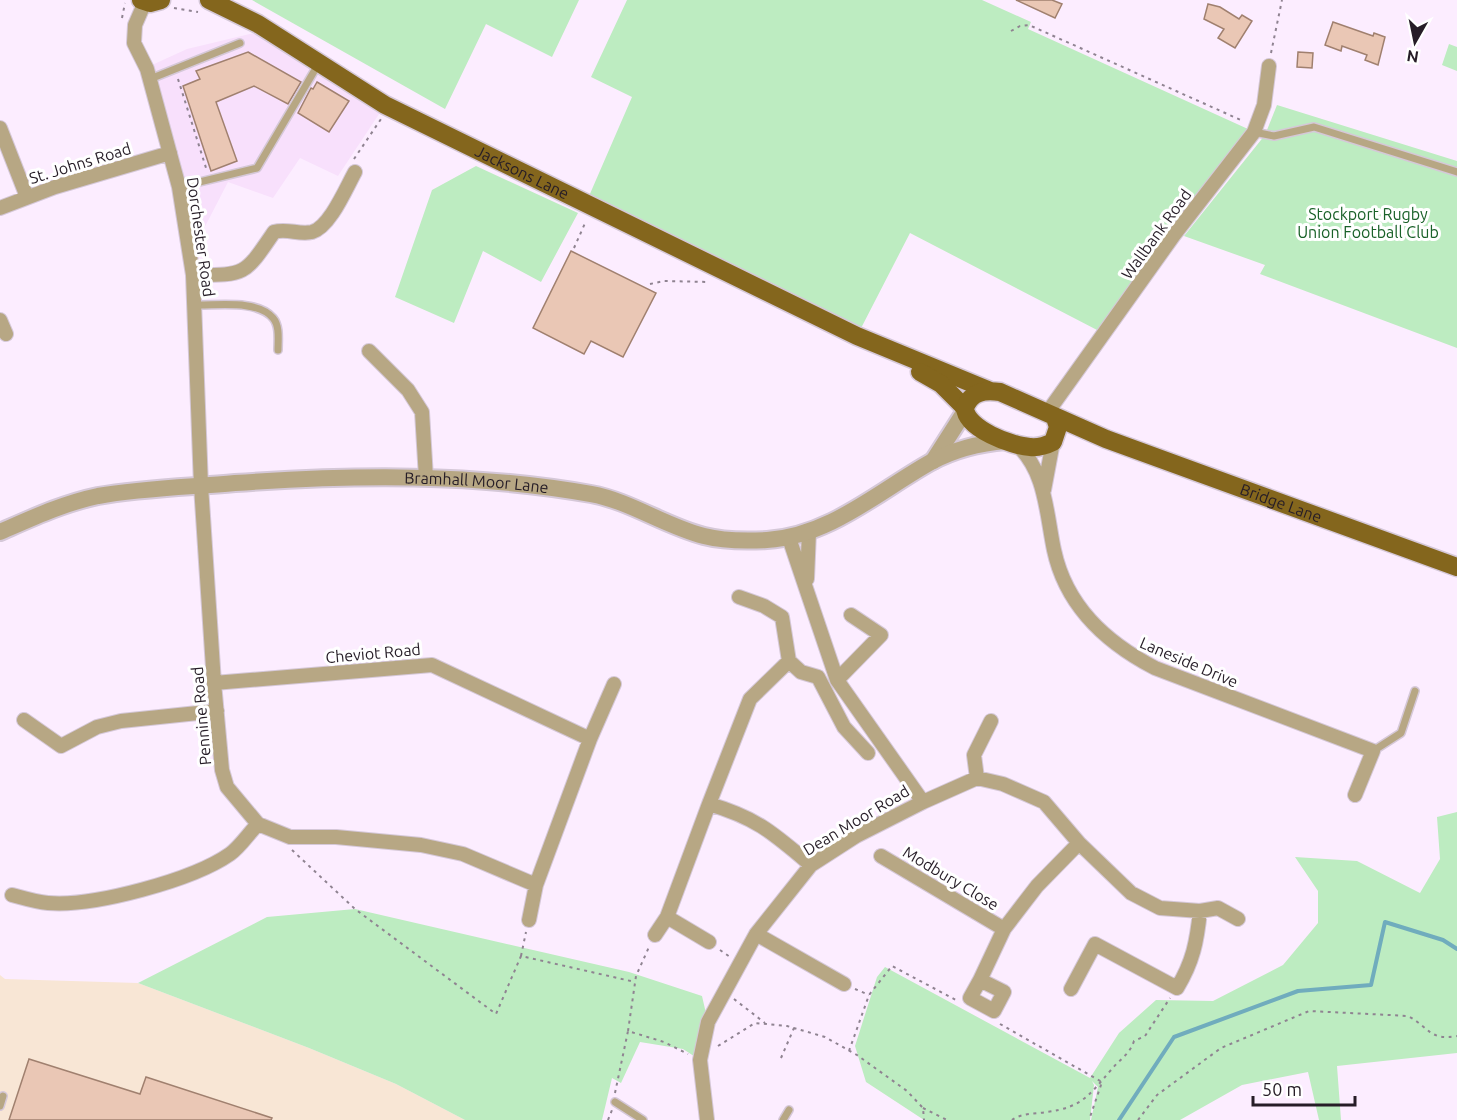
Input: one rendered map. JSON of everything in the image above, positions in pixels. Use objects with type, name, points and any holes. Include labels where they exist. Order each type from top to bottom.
[{"type":"main road","name":"Jacksons Lane","points":[[208,7],[258,24],[389,106],[846,330],[1051,415]]},
{"type":"main road","name":"Jacksons Lane","points":[[846,330],[940,384],[965,410],[970,421],[982,431],[1012,442]]},
{"type":"main road","points":[[965,410],[968,400],[976,393],[988,390]]},
{"type":"main road","name":"Bridge Lane","points":[[1051,415],[1106,439],[1457,567]]},
{"type":"main road","points":[[1051,415],[1058,427],[1054,440]]},
{"type":"main road","name":"Bridge Lane","points":[[1012,442],[1043,447],[1054,440],[1106,439]]},
{"type":"street","name":"Dorchester Road","points":[[154,2],[135,26],[134,43],[150,79],[179,187],[193,274],[201,486]]},
{"type":"street","name":"Wallbank Road","points":[[1051,415],[1174,235],[1256,130],[1264,105],[1269,66]]},
{"type":"street","points":[[0,128],[27,196]]},
{"type":"street","name":"St. Johns Road","points":[[0,208],[27,196],[170,153]]},
{"type":"street","points":[[193,274],[235,275],[248,269],[274,232],[285,229],[312,232],[326,223],[355,172]]},
{"type":"street","points":[[0,320],[6,334]]},
{"type":"street","points":[[369,351],[408,390],[422,412],[426,478]]},
{"type":"street","name":"Bramhall Moor Lane","points":[[933,461],[965,410]]},
{"type":"street","name":"Laneside Drive","points":[[1044,490],[1054,440]]},
{"type":"street","name":"Bramhall Moor Lane","points":[[0,532],[59,507],[98,496],[336,476],[426,478],[558,489],[595,495],[706,537],[765,540],[789,538],[809,532],[865,505],[933,461],[979,443],[1012,442]]},
{"type":"street","name":"Laneside Drive","points":[[1012,442],[1028,454],[1044,490],[1054,552],[1065,585],[1078,607],[1098,630],[1124,652],[1155,668],[1373,751]]},
{"type":"street","name":"Pennine Road","points":[[201,486],[222,770],[227,787],[264,827]]},
{"type":"street","name":"Dean Moor Road","points":[[806,584],[809,532]]},
{"type":"street","name":"Dean Moor Road","points":[[707,1120],[700,1060],[708,1022],[756,934],[811,865],[856,836],[923,802],[837,680],[789,538]]},
{"type":"street","points":[[739,597],[764,606],[782,618],[789,660],[801,672],[818,677],[844,727],[868,753]]},
{"type":"street","points":[[837,680],[880,635],[850,615]]},
{"type":"street","points":[[655,935],[667,917],[750,699],[789,660]]},
{"type":"street","name":"Cheviot Road","points":[[214,683],[432,665],[590,739]]},
{"type":"street","points":[[529,920],[536,885],[590,739],[614,684]]},
{"type":"street","points":[[24,720],[61,746],[97,727],[121,721],[217,711]]},
{"type":"street","points":[[977,778],[974,755],[991,721]]},
{"type":"street","points":[[1355,795],[1373,751]]},
{"type":"street","points":[[923,802],[977,778],[1003,784],[1044,802],[1079,843],[1131,892],[1161,908],[1200,911],[1218,908],[1238,919]]},
{"type":"street","points":[[709,804],[743,814],[761,825],[811,865]]},
{"type":"street","points":[[12,895],[49,903],[89,900],[147,888],[200,871],[231,854],[264,827],[291,837],[336,837],[421,845],[464,854],[536,885]]},
{"type":"street","points":[[980,980],[1004,929],[1037,886],[1079,843]]},
{"type":"street","name":"Modbury Close","points":[[882,856],[1004,929]]},
{"type":"street","points":[[1071,989],[1095,944],[1177,988],[1189,970],[1196,948],[1200,911]]},
{"type":"street","points":[[667,917],[709,942]]},
{"type":"street","points":[[756,934],[843,984]]},
{"type":"lane","points":[[150,79],[240,43]]},
{"type":"lane","points":[[179,187],[257,168],[319,63]]},
{"type":"lane","points":[[1256,130],[1274,136],[1314,127],[1457,172]]},
{"type":"lane","points":[[194,305],[262,310],[274,319],[278,330],[278,350]]},
{"type":"lane","points":[[1373,751],[1401,733],[1415,691]]},
{"type":"lane","points":[[0,1106],[3,1096]]},
{"type":"lane","points":[[615,1102],[643,1120]]},
{"type":"lane","points":[[783,1120],[789,1110]]},
{"type":"path","points":[[122,21],[125,0]]},
{"type":"path","points":[[1269,66],[1282,0]]},
{"type":"path","points":[[154,2],[208,7]]},
{"type":"path","points":[[1011,31],[1020,26],[1029,25],[1256,130]]},
{"type":"path","points":[[175,69],[210,179]]},
{"type":"path","points":[[355,172],[351,165],[389,106]]},
{"type":"path","points":[[574,248],[588,216]]},
{"type":"path","points":[[650,284],[741,279]]},
{"type":"path","points":[[264,827],[356,909],[496,1014],[520,956],[529,920]]},
{"type":"path","points":[[615,1102],[635,982],[655,935]]},
{"type":"path","points":[[709,942],[740,963]]},
{"type":"path","points":[[520,956],[635,982]]},
{"type":"path","points":[[849,1051],[869,995],[892,966],[966,1005]]},
{"type":"path","points":[[1012,1120],[1078,1103],[1093,1094],[1130,1051],[1134,1041],[1145,1036],[1177,988]]},
{"type":"path","points":[[725,992],[767,1024]]},
{"type":"path","points":[[1138,1120],[1157,1095],[1221,1048],[1309,1011],[1408,1016],[1420,1023],[1432,1035],[1442,1038],[1457,1036]]},
{"type":"path","points":[[997,1022],[1102,1082]]},
{"type":"path","points":[[628,1031],[664,1042],[700,1060],[727,1038],[755,1023],[794,1028],[825,1036],[907,1091],[922,1108],[946,1120]]},
{"type":"path","points":[[782,1058],[794,1028]]},
{"type":"path","points":[[1089,1120],[1102,1082]]},
{"type":"path","points":[[922,1108],[924,1120]]},
{"type":"shaded area","points":[[267,30],[385,105],[338,176],[300,158],[273,198],[228,182],[197,242],[152,65],[187,49]]},
{"type":"shaded area","points":[[0,975],[5,979],[138,983],[309,1048],[396,1084],[465,1120],[0,1120]]},
{"type":"green space","points":[[252,0],[579,0],[552,57],[486,24],[445,109]]},
{"type":"green space","points":[[627,0],[982,0],[1031,22],[1028,29],[1248,129],[1099,331],[910,233],[857,336],[586,203],[632,97],[591,77]]},
{"type":"green space","points":[[1449,44],[1457,47],[1457,71],[1442,65]]},
{"type":"green space","name":"Stockport Rugby Union Football Club","points":[[1277,105],[1457,161],[1457,348],[1260,274],[1265,265],[1184,236],[1265,135]]},
{"type":"green space","points":[[476,166],[578,213],[541,282],[483,251],[454,323],[395,297],[432,190]]},
{"type":"green space","points":[[1457,812],[1457,1053],[1337,1066],[1341,1120],[1319,1120],[1308,1072],[1242,1085],[1180,1120],[1091,1120],[1098,1087],[1092,1081],[1094,1085],[1090,1120],[924,1120],[866,1082],[855,1046],[877,977],[885,967],[1090,1078],[1119,1033],[1156,1000],[1213,1001],[1283,965],[1318,923],[1318,891],[1295,857],[1357,861],[1420,893],[1440,859],[1437,817]]},
{"type":"green space","points":[[355,909],[629,972],[702,996],[708,1022],[700,1060],[683,1049],[640,1042],[621,1083],[612,1078],[602,1120],[465,1120],[396,1084],[309,1048],[138,983],[267,917]]},
{"type":"building","points":[[1016,0],[1052,0],[1062,4],[1055,18]]},
{"type":"building","points":[[1208,4],[1220,7],[1239,19],[1242,15],[1252,21],[1235,48],[1218,38],[1224,29],[1204,19]]},
{"type":"building","points":[[1333,22],[1373,36],[1374,33],[1385,37],[1378,65],[1365,60],[1367,55],[1342,46],[1341,51],[1325,45]]},
{"type":"building","points":[[248,52],[301,82],[288,104],[254,86],[216,102],[237,161],[211,171],[183,86],[200,79],[196,71]]},
{"type":"building","points":[[1298,52],[1313,53],[1312,68],[1297,67]]},
{"type":"building","points":[[317,82],[349,101],[329,132],[298,113],[311,88],[313,89]]},
{"type":"building","points":[[571,251],[656,293],[623,357],[591,341],[584,354],[533,328]]},
{"type":"building","points":[[29,1059],[140,1094],[146,1077],[272,1118],[271,1120],[9,1120]]},
{"type":"waterway","points":[[1119,1120],[1174,1037],[1298,991],[1371,985],[1385,922],[1443,940],[1457,949]]}]
